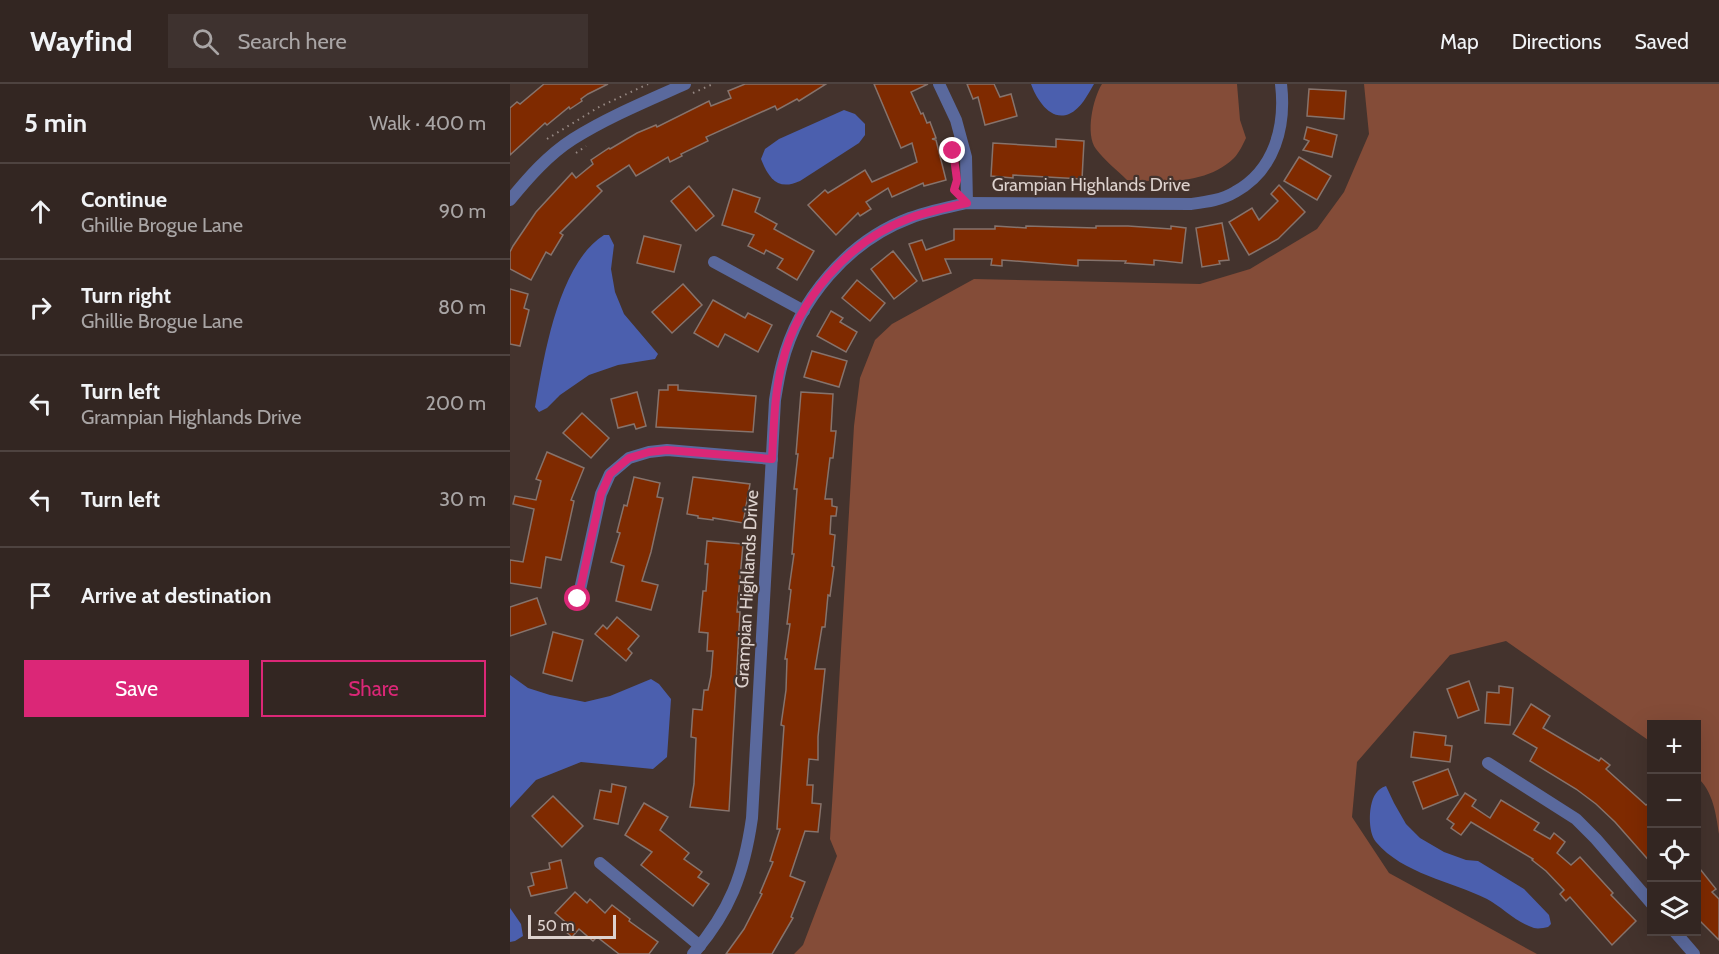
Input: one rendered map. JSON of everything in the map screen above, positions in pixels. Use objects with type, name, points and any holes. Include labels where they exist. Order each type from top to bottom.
[{"type":"street","points":[[510,200],[529,177],[572,140],[608,120],[685,84]]},
{"type":"street","points":[[939,84],[956,120],[966,157],[967,203]]},
{"type":"street","name":"Grampian Highlands Drive","points":[[696,950],[729,904],[747,853],[752,818],[775,400],[782,362],[804,311],[829,274],[849,255],[879,234],[908,219],[934,210],[967,203],[1191,204],[1216,200],[1236,192],[1257,176],[1272,153],[1280,134],[1284,104],[1281,84]]},
{"type":"street","points":[[714,262],[804,311]]},
{"type":"street","points":[[578,599],[601,494],[610,474],[629,458],[667,450],[772,459]]},
{"type":"street","points":[[1488,763],[1576,819],[1647,898]]},
{"type":"street","points":[[600,863],[696,950]]},
{"type":"street","points":[[1678,936],[1694,954]]},
{"type":"path","points":[[547,139],[599,107],[648,84]]},
{"type":"shaded area","points":[[1102,84],[1237,84],[1240,120],[1246,138],[1234,158],[1211,173],[1184,180],[1127,180],[1103,157],[1093,142],[1092,116]]},
{"type":"shaded area","points":[[1364,84],[1719,84],[1719,834],[1710,796],[1701,782],[1701,720],[1647,720],[1647,739],[1506,641],[1450,655],[1357,762],[1352,817],[1389,873],[1537,954],[794,954],[803,945],[837,856],[830,839],[854,426],[860,378],[875,340],[892,324],[974,279],[1200,284],[1250,269],[1317,229],[1344,192],[1369,134]]},
{"type":"water","points":[[1031,84],[1094,84],[1077,109],[1062,116],[1050,112],[1045,107],[1036,96]]},
{"type":"water","points":[[844,110],[855,114],[865,124],[865,135],[859,143],[800,181],[786,185],[780,184],[771,177],[761,159],[765,149],[779,139]]},
{"type":"water","points":[[604,235],[609,235],[614,245],[611,269],[615,292],[624,314],[658,354],[655,359],[618,365],[589,375],[539,412],[535,407],[543,363],[564,289],[575,267],[588,249]]},
{"type":"water","points":[[510,675],[528,688],[585,702],[610,696],[651,679],[659,684],[671,699],[667,757],[653,769],[581,762],[536,780],[510,808]]},
{"type":"water","points":[[1386,786],[1406,824],[1420,838],[1444,852],[1466,860],[1478,861],[1524,889],[1549,915],[1551,924],[1548,927],[1539,928],[1528,926],[1487,899],[1428,876],[1387,853],[1374,839],[1370,820],[1374,796]]},
{"type":"water","points":[[510,908],[521,924],[523,936],[510,942]]},
{"type":"building","points":[[544,84],[608,84],[588,94],[581,99],[582,101],[570,109],[569,107],[547,125],[545,123],[510,155],[510,108],[517,102],[520,104]]},
{"type":"building","points":[[745,84],[826,84],[799,101],[797,99],[777,110],[775,106],[706,137],[708,141],[681,154],[682,156],[670,162],[668,157],[636,176],[629,165],[597,186],[602,191],[560,233],[563,235],[551,255],[546,252],[531,280],[510,269],[510,252],[513,246],[536,212],[572,173],[576,178],[593,164],[591,160],[609,148],[709,101],[711,106],[731,98],[728,91]]},
{"type":"building","points":[[874,84],[928,84],[911,92],[921,114],[923,113],[927,123],[930,122],[936,138],[932,139],[936,140],[946,180],[924,186],[923,183],[892,197],[888,188],[866,202],[871,209],[860,216],[858,213],[836,235],[808,205],[825,190],[828,193],[865,170],[872,182],[917,162],[912,143],[901,148]]},
{"type":"building","points":[[967,84],[994,84],[1000,97],[1011,94],[1017,116],[985,125],[978,97],[973,99]]},
{"type":"building","points":[[1309,89],[1346,91],[1344,119],[1307,116]]},
{"type":"building","points":[[1307,127],[1337,135],[1332,157],[1303,150],[1309,141],[1304,139]]},
{"type":"building","points":[[1056,139],[1084,141],[1082,179],[991,176],[993,143],[1056,147]]},
{"type":"building","points":[[1299,157],[1331,176],[1317,200],[1284,181]]},
{"type":"building","points":[[1279,185],[1305,212],[1278,239],[1249,255],[1229,222],[1252,208],[1259,220],[1278,201],[1271,194]]},
{"type":"building","points":[[689,186],[714,216],[696,231],[671,201]]},
{"type":"building","points":[[733,189],[760,198],[755,212],[777,224],[774,229],[814,251],[797,280],[777,268],[783,259],[766,250],[764,254],[748,246],[754,235],[722,225]]},
{"type":"building","points":[[1222,223],[1229,260],[1202,267],[1196,228]]},
{"type":"building","points":[[995,226],[1096,228],[1096,226],[1128,226],[1171,229],[1171,226],[1186,228],[1182,263],[1154,260],[1154,265],[1125,263],[1126,261],[1078,260],[1078,266],[1002,260],[1002,266],[991,265],[992,259],[945,259],[951,273],[923,281],[909,244],[922,240],[926,250],[954,240],[954,229],[995,229]]},
{"type":"building","points":[[644,236],[681,245],[674,272],[637,263]]},
{"type":"building","points":[[893,251],[917,281],[894,299],[871,269]]},
{"type":"building","points":[[857,280],[885,303],[870,321],[842,298]]},
{"type":"building","points":[[683,284],[702,305],[672,333],[652,312]]},
{"type":"building","points":[[510,289],[528,294],[524,308],[529,310],[520,346],[510,344]]},
{"type":"building","points":[[713,300],[745,318],[748,313],[772,325],[758,352],[725,334],[718,347],[694,333]]},
{"type":"building","points":[[831,311],[843,318],[840,322],[857,332],[846,352],[817,336]]},
{"type":"building","points":[[812,351],[847,361],[839,387],[804,377]]},
{"type":"building","points":[[668,385],[678,385],[678,390],[756,396],[753,432],[656,427],[659,390],[668,390]]},
{"type":"building","points":[[637,392],[646,426],[636,429],[634,424],[618,428],[611,399]]},
{"type":"building","points":[[801,392],[833,394],[831,431],[836,431],[825,499],[832,499],[832,506],[837,507],[836,516],[831,516],[830,534],[835,535],[832,566],[834,567],[825,627],[822,627],[815,669],[825,669],[818,760],[809,759],[807,785],[813,785],[812,803],[821,804],[818,832],[805,831],[790,876],[805,882],[791,917],[793,918],[772,954],[726,954],[744,929],[762,894],[760,893],[773,862],[770,861],[780,829],[777,829],[784,726],[781,725],[786,690],[787,659],[785,659],[790,624],[787,624],[794,554],[792,554],[797,489],[794,489]]},
{"type":"building","points":[[582,413],[609,438],[591,458],[563,433]]},
{"type":"building","points":[[547,452],[584,468],[571,500],[574,501],[561,560],[546,557],[541,588],[510,583],[510,560],[523,562],[534,509],[513,504],[515,496],[536,500],[541,481],[536,479]]},
{"type":"building","points":[[634,477],[660,483],[657,497],[663,498],[642,581],[658,585],[651,610],[616,601],[624,566],[611,562],[620,533],[617,532],[624,505],[627,506]]},
{"type":"building","points":[[693,477],[750,484],[743,523],[698,518],[698,516],[687,514]]},
{"type":"building","points":[[707,541],[743,544],[737,612],[740,612],[729,811],[690,807],[694,784],[696,738],[691,737],[693,709],[702,710],[704,690],[708,690],[711,676],[713,651],[707,651],[708,633],[699,632],[703,591],[706,591]]},
{"type":"building","points":[[537,598],[546,624],[510,636],[510,607]]},
{"type":"building","points":[[617,617],[639,636],[628,649],[632,653],[626,661],[595,634],[603,625],[607,629]]},
{"type":"building","points":[[553,632],[583,640],[572,681],[543,673]]},
{"type":"building","points":[[1469,681],[1479,710],[1458,718],[1447,689]]},
{"type":"building","points":[[1499,686],[1513,688],[1510,725],[1485,723],[1487,692],[1499,693]]},
{"type":"building","points":[[1531,704],[1550,716],[1543,728],[1599,761],[1601,758],[1610,765],[1606,769],[1647,804],[1647,858],[1596,804],[1530,761],[1537,748],[1513,734]]},
{"type":"building","points":[[1414,732],[1446,736],[1445,745],[1452,746],[1450,762],[1411,757]]},
{"type":"building","points":[[1448,769],[1458,795],[1423,809],[1413,782]]},
{"type":"building","points":[[612,784],[626,787],[618,824],[594,819],[600,790],[611,792]]},
{"type":"building","points":[[1465,793],[1476,800],[1472,806],[1490,818],[1501,800],[1539,823],[1534,830],[1550,839],[1554,833],[1565,842],[1557,853],[1571,865],[1580,857],[1636,921],[1612,945],[1570,897],[1566,901],[1560,894],[1564,890],[1533,859],[1471,822],[1461,835],[1451,828],[1454,824],[1447,819]]},
{"type":"building","points":[[553,796],[583,826],[562,847],[532,816]]},
{"type":"building","points":[[644,803],[668,817],[660,830],[689,853],[684,859],[702,872],[698,877],[709,884],[693,906],[641,865],[652,852],[625,835]]},
{"type":"building","points":[[561,860],[567,888],[531,896],[528,887],[534,885],[531,873],[550,869],[549,863]]},
{"type":"building","points":[[1701,870],[1716,889],[1712,892],[1719,899],[1719,940],[1701,922]]},
{"type":"building","points":[[575,892],[587,903],[590,899],[605,913],[612,905],[630,919],[629,921],[658,942],[649,954],[619,954],[597,937],[593,941],[579,929],[572,937],[565,931],[570,926],[555,913]]},
{"type":"route","points":[[578,599],[601,494],[610,474],[629,458],[667,450],[772,459],[775,400],[782,362],[804,311],[829,274],[849,255],[879,234],[908,219],[934,210],[967,203],[954,190],[957,180],[953,151]]}]
